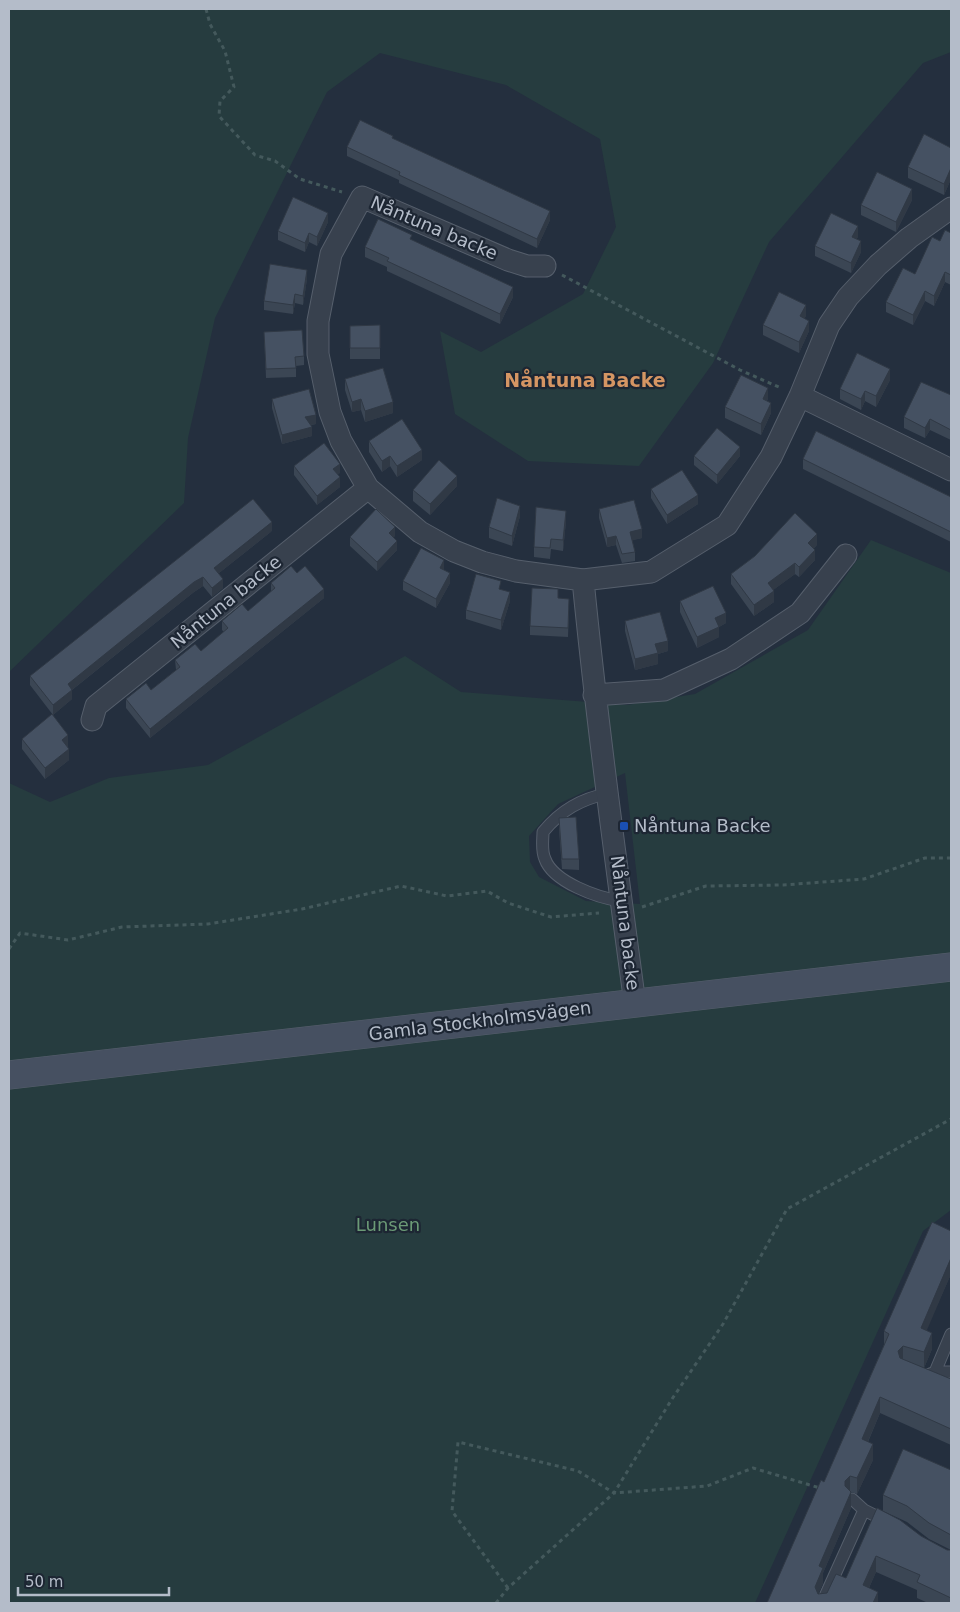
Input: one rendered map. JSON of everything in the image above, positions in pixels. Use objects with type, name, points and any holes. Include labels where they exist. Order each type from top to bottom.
[{"type":"main road","name":"Gamla Stockholmsvägen","points":[[9,1075],[951,967]]},
{"type":"street","name":"Nåntuna backe","points":[[545,266],[527,266],[508,260],[362,197],[331,254],[318,320],[318,354],[330,412],[338,434],[368,488],[420,532],[454,552],[516,571],[583,580],[651,572],[727,525],[771,457],[800,396],[829,325],[848,297],[878,265],[909,238],[951,208]]},
{"type":"street","points":[[800,396],[951,470]]},
{"type":"street","name":"Nåntuna backe","points":[[92,720],[96,706],[368,488]]},
{"type":"street","points":[[594,695],[664,690],[731,659],[800,613],[846,555]]},
{"type":"street","name":"Nåntuna backe","points":[[583,580],[594,695],[609,793],[635,1004]]},
{"type":"lane","points":[[609,793],[582,801],[556,816],[543,832],[544,858],[553,873],[622,907]]},
{"type":"lane","points":[[935,1372],[951,1334]]},
{"type":"lane","points":[[912,1371],[925,1376],[935,1372],[951,1372]]},
{"type":"lane","points":[[852,1499],[864,1510],[896,1525]]},
{"type":"lane","points":[[822,1603],[864,1510]]},
{"type":"path","points":[[206,9],[210,24],[225,51],[234,87],[220,101],[219,116],[255,155],[275,161],[300,179],[362,197]]},
{"type":"path","points":[[545,266],[740,370],[800,396]]},
{"type":"path","points":[[9,949],[20,933],[68,940],[122,927],[208,924],[302,909],[401,886],[447,896],[487,891],[508,903],[551,917],[622,907],[706,886],[783,885],[864,879],[925,858],[951,858]]},
{"type":"path","points":[[496,1603],[508,1588],[614,1493],[672,1399],[723,1324],[787,1209],[951,1118]]},
{"type":"path","points":[[508,1588],[452,1511],[458,1442],[578,1471],[614,1493],[707,1486],[753,1468],[800,1481],[852,1499]]},
{"type":"green space","points":[[9,9],[951,9],[951,52],[923,63],[769,242],[713,363],[639,466],[528,461],[455,414],[440,331],[481,352],[583,294],[616,227],[600,139],[506,85],[380,53],[327,92],[215,318],[188,438],[184,503],[9,672]]},
{"type":"green space","name":"Lunsen","points":[[871,540],[951,573],[951,1210],[923,1231],[755,1603],[9,1603],[9,783],[50,802],[109,778],[208,765],[405,656],[461,692],[627,705],[695,694],[808,630]],"holes":[[[625,773],[640,904],[586,901],[539,877],[530,862],[529,836],[558,804]]]},
{"type":"building","points":[[360,120],[393,136],[392,138],[550,211],[537,239],[399,175],[400,172],[347,147]]},
{"type":"building","points":[[924,134],[951,148],[951,168],[944,184],[908,167]]},
{"type":"building","points":[[877,172],[912,189],[896,222],[861,205]]},
{"type":"building","points":[[293,197],[328,213],[317,237],[309,233],[305,243],[278,231]]},
{"type":"building","points":[[831,213],[858,226],[852,237],[861,241],[851,263],[815,246]]},
{"type":"building","points":[[378,219],[412,235],[410,239],[513,287],[500,314],[387,261],[389,258],[365,247]]},
{"type":"building","points":[[945,230],[951,233],[951,275],[945,272],[934,296],[925,291],[913,315],[886,302],[903,268],[915,274],[932,237],[940,241]]},
{"type":"building","points":[[270,264],[307,270],[303,296],[295,294],[293,305],[264,301]]},
{"type":"building","points":[[779,292],[806,305],[800,316],[809,321],[799,342],[763,325]]},
{"type":"building","points":[[380,325],[380,348],[350,348],[350,326]]},
{"type":"building","points":[[302,330],[304,356],[295,357],[296,368],[266,369],[264,332]]},
{"type":"building","points":[[857,353],[890,369],[876,396],[865,391],[861,399],[840,389]]},
{"type":"building","points":[[383,368],[393,402],[365,411],[361,399],[352,402],[345,379]]},
{"type":"building","points":[[741,375],[768,388],[763,399],[771,403],[761,424],[725,407]]},
{"type":"building","points":[[921,382],[951,395],[951,430],[930,419],[925,428],[904,417]]},
{"type":"building","points":[[309,389],[316,415],[305,417],[312,427],[282,435],[272,399]]},
{"type":"building","points":[[402,419],[422,450],[397,466],[390,456],[382,461],[369,441]]},
{"type":"building","points":[[717,428],[740,447],[717,475],[694,456]]},
{"type":"building","points":[[816,431],[951,497],[951,532],[803,459]]},
{"type":"building","points":[[324,443],[340,464],[333,469],[340,477],[317,496],[294,466]]},
{"type":"building","points":[[439,460],[457,476],[430,504],[413,490]]},
{"type":"building","points":[[682,470],[698,495],[667,515],[651,489]]},
{"type":"building","points":[[497,498],[520,506],[512,536],[489,527]]},
{"type":"building","points":[[253,499],[272,522],[214,568],[223,579],[212,588],[203,577],[194,582],[68,684],[72,690],[53,705],[30,676]]},
{"type":"building","points":[[634,500],[642,529],[630,532],[635,552],[622,554],[616,536],[607,538],[599,509]]},
{"type":"building","points":[[536,507],[566,511],[563,540],[551,539],[550,548],[534,547]]},
{"type":"building","points":[[376,509],[395,527],[389,533],[397,541],[377,562],[350,537]]},
{"type":"building","points":[[795,513],[817,534],[808,543],[815,550],[799,567],[795,563],[768,583],[774,591],[754,605],[731,574],[755,556]]},
{"type":"building","points":[[421,548],[444,560],[440,568],[450,573],[436,599],[403,581]]},
{"type":"building","points":[[291,566],[297,573],[305,566],[324,589],[150,729],[126,699],[146,683],[151,690],[180,667],[175,660],[195,644],[201,651],[228,628],[222,621],[242,604],[248,611],[275,588],[271,583]]},
{"type":"building","points":[[476,574],[501,581],[499,589],[510,592],[501,620],[466,610]]},
{"type":"building","points":[[713,586],[726,613],[715,618],[719,627],[697,637],[680,601]]},
{"type":"building","points":[[532,588],[558,589],[558,598],[569,599],[568,628],[530,626]]},
{"type":"building","points":[[660,612],[668,641],[655,644],[658,653],[635,659],[625,621]]},
{"type":"building","points":[[52,714],[68,735],[62,740],[69,749],[45,768],[22,739]]},
{"type":"building","points":[[576,817],[579,859],[562,859],[559,818]]},
{"type":"building","points":[[932,1222],[951,1231],[951,1258],[921,1328],[932,1333],[924,1352],[903,1346],[898,1351],[900,1358],[951,1379],[951,1429],[880,1397],[862,1439],[873,1444],[857,1478],[850,1476],[845,1481],[845,1486],[851,1492],[819,1566],[823,1568],[815,1587],[818,1594],[827,1593],[836,1574],[846,1578],[877,1508],[900,1520],[921,1536],[947,1550],[951,1550],[951,1598],[917,1582],[920,1575],[876,1556],[863,1585],[878,1592],[873,1603],[767,1603],[821,1480],[824,1482],[889,1334],[884,1331]]},
{"type":"building","points":[[903,1449],[951,1470],[951,1535],[929,1523],[907,1506],[883,1495]]},
{"type":"place","name":"Nåntuna Backe","points":[[624,826]]},
{"type":"district","name":"Nåntuna Backe","points":[[585,380]]}]
